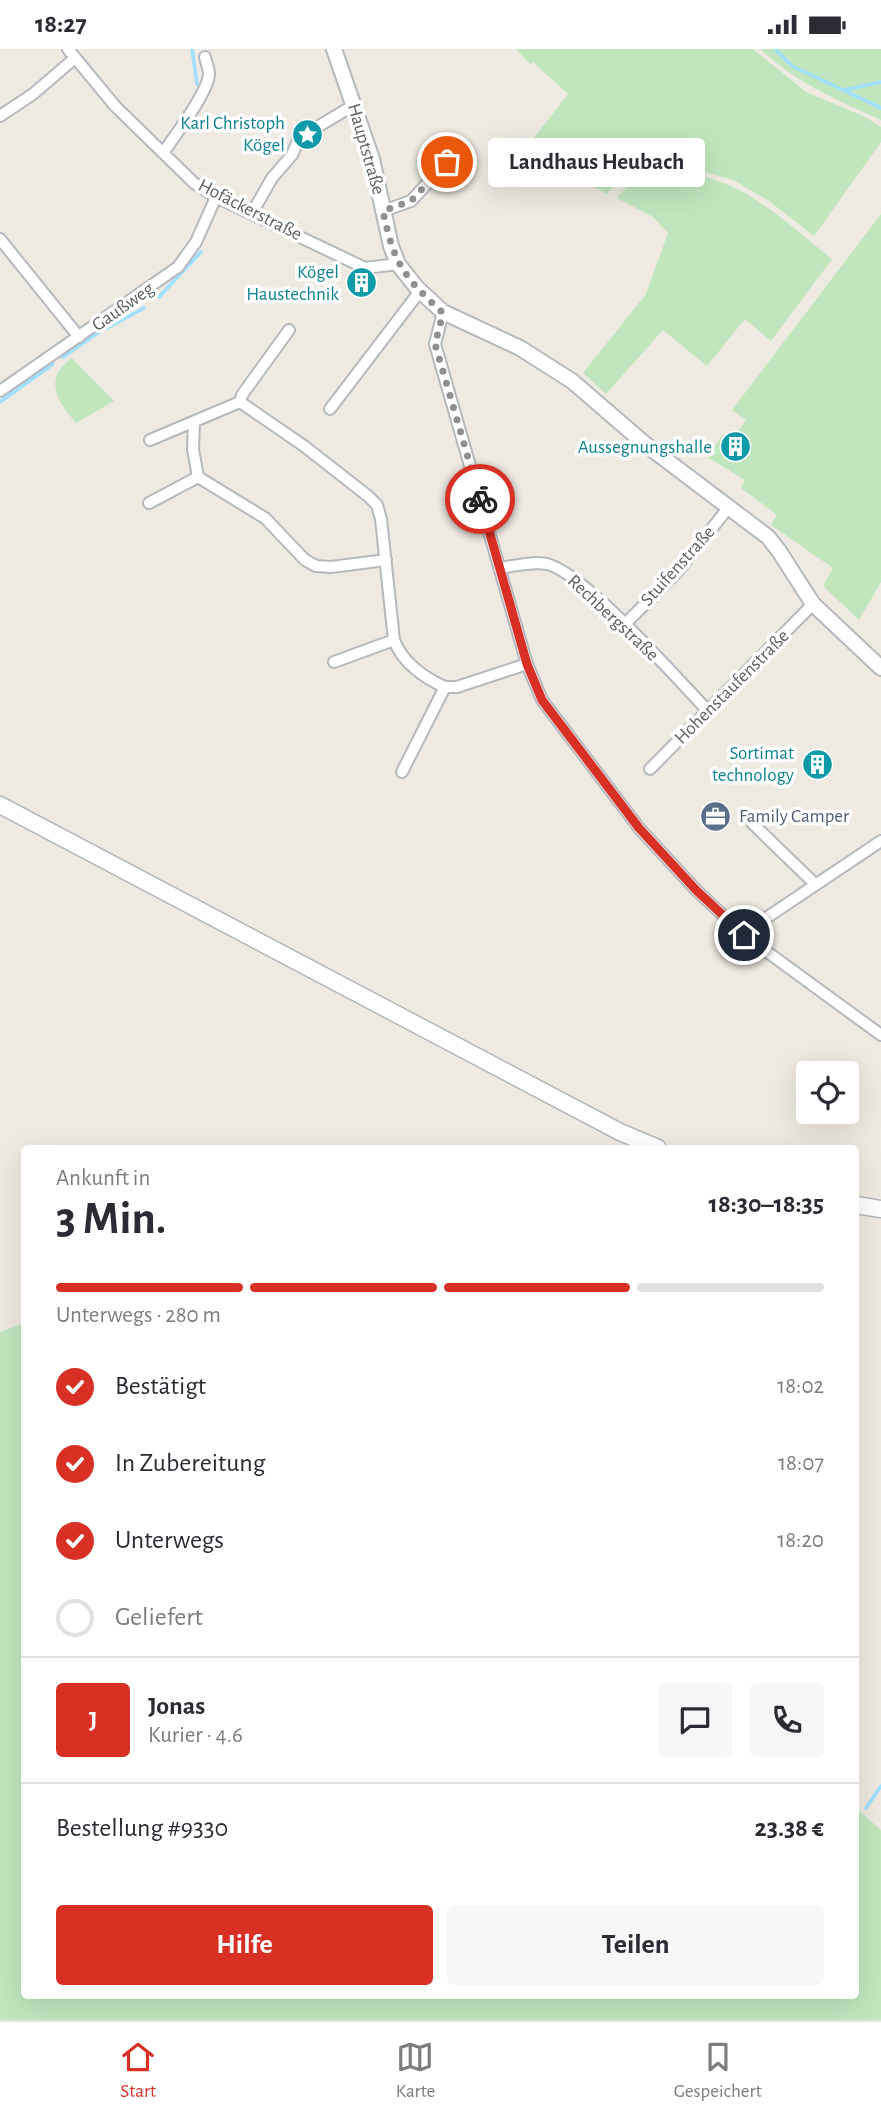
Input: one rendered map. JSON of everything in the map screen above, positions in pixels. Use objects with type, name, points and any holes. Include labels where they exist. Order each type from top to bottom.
[{"type":"main road","points":[[0,805],[607,1126],[651,1145]]},
{"type":"main road","points":[[859,1205],[881,1209]]},
{"type":"street","name":"Hauptstraße","points":[[334,49],[372,159],[391,246],[398,264],[420,291],[443,313],[520,348],[572,381],[645,444],[768,537],[813,604],[881,668]]},
{"type":"street","points":[[0,116],[33,94],[71,54]]},
{"type":"street","name":"Hofäckerstraße","points":[[71,54],[115,106],[194,183],[216,197],[365,268],[398,264]]},
{"type":"street","points":[[163,153],[208,81],[205,57]]},
{"type":"street","points":[[252,213],[272,178],[292,155],[299,138],[354,105]]},
{"type":"street","points":[[383,211],[411,201],[447,162]]},
{"type":"street","name":"Gaußweg","points":[[0,391],[178,267],[196,242],[216,197]]},
{"type":"street","points":[[0,239],[79,337]]},
{"type":"street","points":[[330,409],[420,291]]},
{"type":"street","points":[[443,313],[435,344],[527,664],[542,700],[639,828],[696,890],[744,935],[881,1035]]},
{"type":"street","points":[[150,440],[240,402],[289,330]]},
{"type":"street","points":[[240,402],[304,446],[377,505],[381,519],[394,640],[399,654],[432,681],[446,687],[457,687],[527,664]]},
{"type":"street","points":[[194,422],[193,449],[198,477],[265,518],[306,560],[316,566],[331,567],[386,560]]},
{"type":"street","points":[[149,503],[198,477]]},
{"type":"street","name":"Stuifenstraße","points":[[625,624],[678,571],[729,507]]},
{"type":"street","name":"Rechbergstraße","points":[[499,568],[536,563],[550,565],[570,577],[625,624],[709,712]]},
{"type":"street","name":"Hohenstaufenstraße","points":[[650,769],[813,604]]},
{"type":"street","points":[[334,662],[394,640]]},
{"type":"street","points":[[402,772],[446,687]]},
{"type":"street","points":[[752,823],[817,885]]},
{"type":"street","points":[[763,920],[881,841]]},
{"type":"green space","points":[[516,49],[753,49],[806,92],[863,116],[881,127],[881,142],[814,236],[769,201],[733,180],[640,154],[607,194],[578,179],[557,176],[506,183],[502,179],[568,94],[533,62],[530,64]]},
{"type":"green space","points":[[760,49],[881,49],[881,120],[802,81]]},
{"type":"green space","points":[[648,161],[707,177],[741,191],[777,214],[832,259],[771,341],[745,319],[707,366],[663,330],[606,394],[583,373],[646,294],[668,233],[653,217],[617,198]]},
{"type":"green space","points":[[881,214],[881,582],[859,620],[823,586],[833,568],[771,525],[777,515],[741,488],[745,480],[707,457],[723,434],[732,440],[746,420],[732,410]]},
{"type":"green space","points":[[72,358],[114,401],[76,423],[59,399],[55,382],[57,374]]},
{"type":"green space","points":[[21,1324],[21,1999],[859,1999],[859,1811],[881,1830],[881,2020],[0,2020],[0,1332]]},
{"type":"waterway","points":[[192,49],[197,84]]},
{"type":"waterway","points":[[775,49],[792,66],[881,108]]},
{"type":"waterway","points":[[845,90],[881,82]]},
{"type":"waterway","points":[[159,297],[201,252]]},
{"type":"waterway","points":[[63,357],[96,334],[144,308]]},
{"type":"waterway","points":[[0,402],[53,364]]},
{"type":"waterway","points":[[866,1808],[881,1786]]},
{"type":"way so far","points":[[447,162],[411,201],[383,211],[398,264],[443,313],[435,344],[480,499]]},
{"type":"place","name":"Karl Christoph Kögel","points":[[308,134]]},
{"type":"place","name":"Landhaus Heubach","points":[[447,162]]},
{"type":"place","name":"Kögel Haustechnik","points":[[362,283]]},
{"type":"place","name":"Aussegnungshalle","points":[[735,447]]},
{"type":"place","name":"Sortimat technology","points":[[817,764]]},
{"type":"place","name":"Family Camper","points":[[716,816]]},
{"type":"route","points":[[480,499],[527,664],[542,700],[639,828],[696,890],[744,935]]}]
